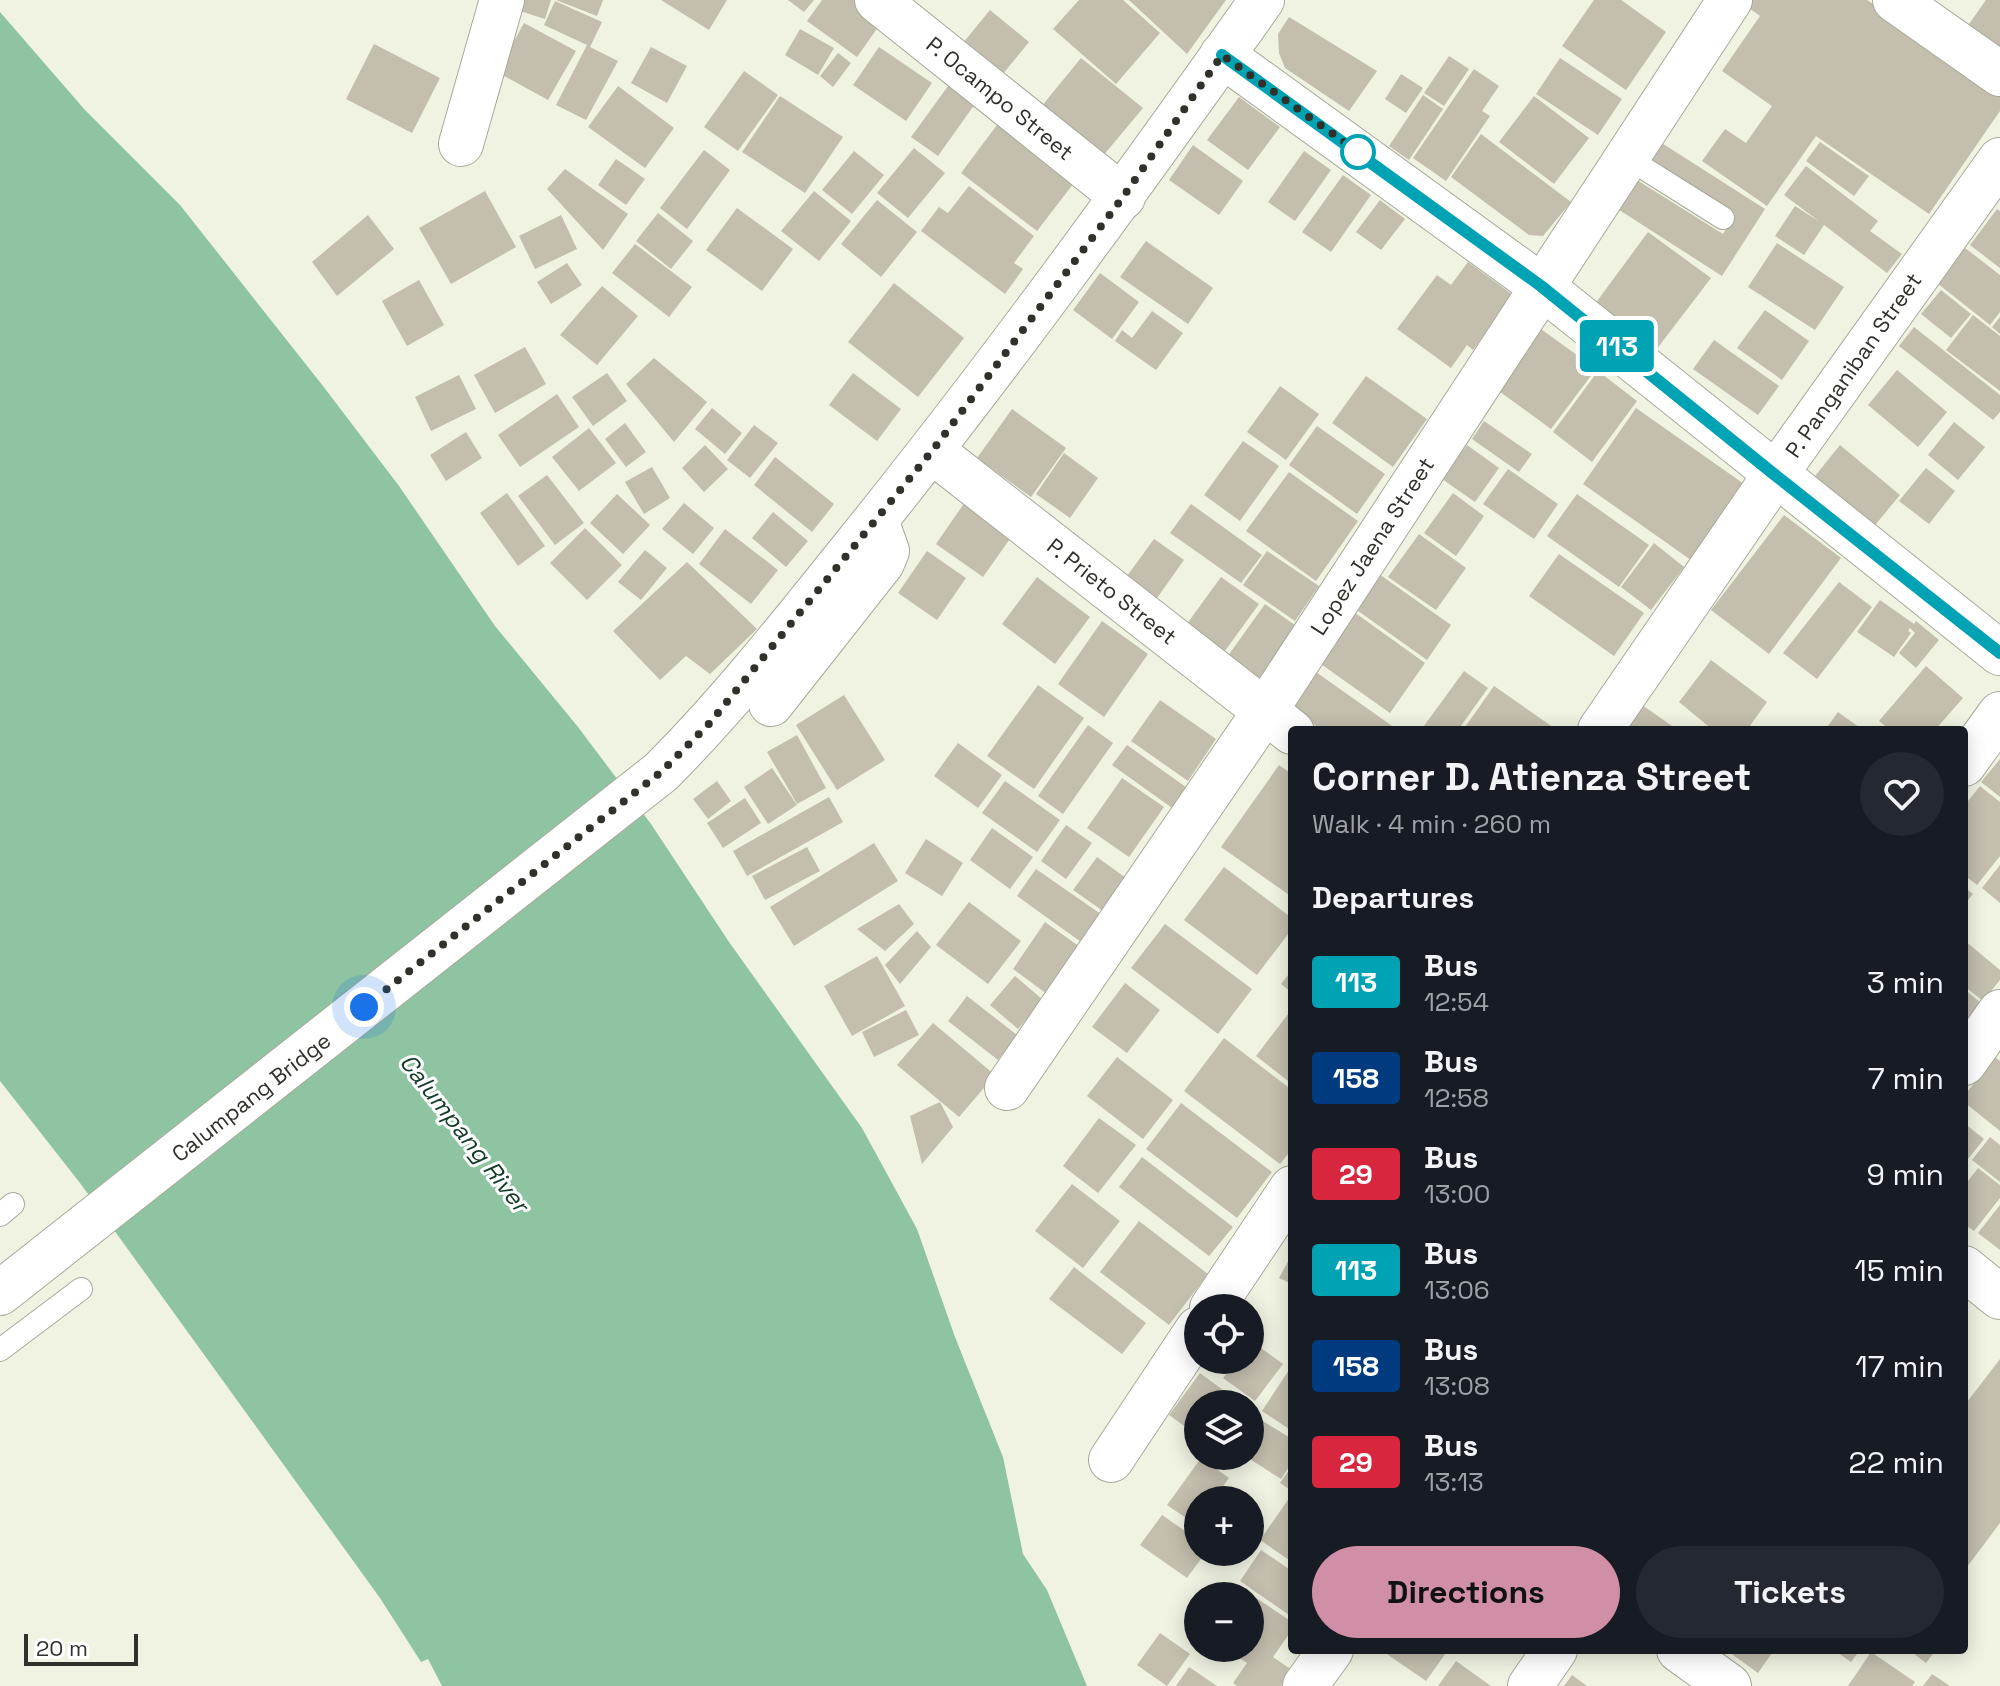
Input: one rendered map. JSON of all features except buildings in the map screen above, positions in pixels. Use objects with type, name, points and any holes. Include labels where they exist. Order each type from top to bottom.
[{"type":"street","points":[[461,144],[502,0]]},
{"type":"street","name":"P. Ocampo Street","points":[[877,0],[1123,197]]},
{"type":"street","name":"Calumpang Bridge","points":[[0,1293],[661,772],[736,692],[932,451],[1123,197],[1262,0]]},
{"type":"street","name":"Lopez Jaena Street","points":[[1007,1088],[1279,722],[1541,286],[1730,0]]},
{"type":"street","points":[[1895,0],[2000,74]]},
{"type":"street","points":[[1222,55],[1541,286],[2000,653]]},
{"type":"street","name":"P. Panganiban Street","points":[[1603,726],[1775,475],[2000,160]]},
{"type":"street","name":"P. Prieto Street","points":[[932,451],[1279,722]]},
{"type":"street","points":[[771,704],[882,563],[887,551],[876,520]]},
{"type":"street","points":[[1968,758],[2000,714]]},
{"type":"street","points":[[1968,1057],[2000,1012]]},
{"type":"street","points":[[1221,1294],[1288,1194]]},
{"type":"street","points":[[1968,1271],[2000,1297]]},
{"type":"street","points":[[1111,1460],[1184,1350]]},
{"type":"street","points":[[1305,1686],[1328,1654]]},
{"type":"street","points":[[1530,1686],[1552,1654]]},
{"type":"street","points":[[1685,1654],[1729,1686]]},
{"type":"lane","points":[[1626,157],[1723,218]]},
{"type":"lane","points":[[0,1350],[81,1289]]},
{"type":"water","name":"Calumpang River","points":[[0,12],[85,110],[180,205],[323,386],[399,486],[495,626],[578,727],[651,824],[729,942],[862,1128],[917,1229],[955,1337],[1003,1457],[1023,1554],[1047,1590],[1087,1686],[442,1686],[428,1659],[421,1662],[380,1598],[80,1183],[0,1081]]},
{"type":"bus line","name":"113","points":[[1222,55],[1541,286],[2000,653]]},
{"type":"route","points":[[364,1007],[661,772],[708,725],[932,451],[1123,197],[1222,55],[1364,156],[1358,152]]}]
